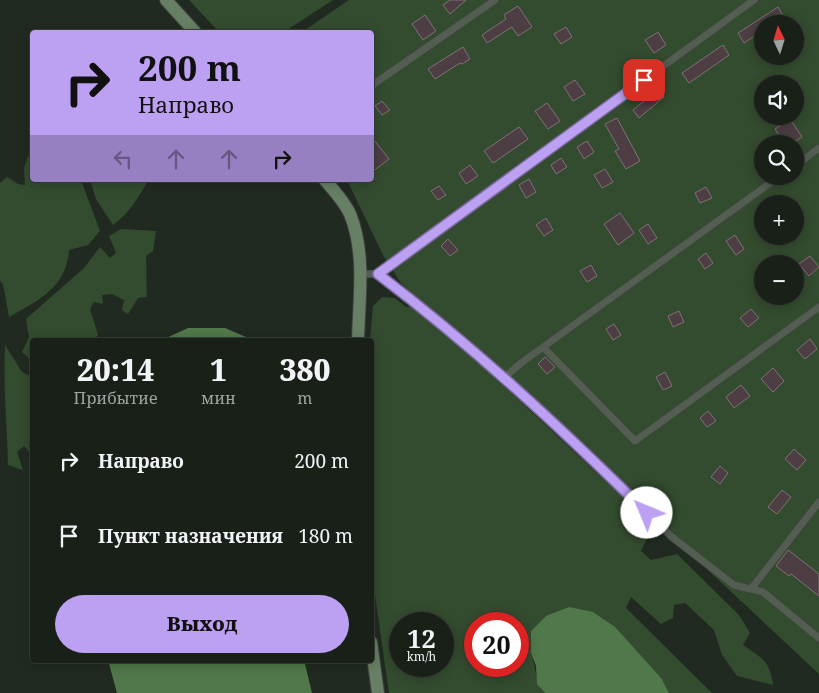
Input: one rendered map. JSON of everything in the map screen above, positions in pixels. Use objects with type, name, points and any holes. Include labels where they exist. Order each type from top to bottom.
[{"type":"street","points":[[166,0],[193,30]]},
{"type":"street","points":[[327,182],[341,199],[350,214],[356,234],[360,274],[358,338]]},
{"type":"street","points":[[374,663],[378,693]]},
{"type":"lane","points":[[374,84],[495,0]]},
{"type":"lane","points":[[360,274],[378,274],[754,0]]},
{"type":"lane","points":[[804,159],[819,148]]},
{"type":"lane","points":[[505,377],[543,347],[768,185]]},
{"type":"lane","points":[[378,274],[433,316],[505,377],[672,537],[734,585],[763,592],[819,638]]},
{"type":"lane","points":[[543,347],[635,440],[819,308]]},
{"type":"lane","points":[[751,589],[819,502]]},
{"type":"shaded area","points":[[189,0],[333,0],[287,30],[217,30]]},
{"type":"shaded area","points":[[349,0],[819,0],[819,674],[401,283],[383,255],[348,182],[374,182],[374,30],[305,30]]},
{"type":"shaded area","points":[[28,156],[30,156],[30,182],[82,182],[100,231],[88,245],[69,250],[63,274],[50,291],[31,305],[9,317],[3,284],[0,281],[0,183],[7,177],[18,184],[25,185],[24,168]]},
{"type":"shaded area","points":[[91,182],[148,182],[129,210],[113,225],[96,199]]},
{"type":"shaded area","points":[[121,229],[156,231],[153,251],[146,256],[147,297],[138,298],[128,314],[122,310],[124,300],[112,294],[102,295],[103,304],[94,302],[90,309],[98,335],[96,338],[30,338],[30,359],[22,352],[29,337],[26,319],[84,268],[100,247],[110,258],[116,253],[109,236]]},
{"type":"shaded area","points":[[382,297],[395,298],[406,307],[418,306],[644,517],[652,528],[641,551],[651,560],[677,554],[739,615],[750,633],[743,645],[755,653],[767,665],[773,685],[737,676],[722,655],[714,630],[685,603],[674,605],[673,618],[661,624],[631,597],[626,608],[712,693],[669,693],[662,679],[645,662],[531,653],[537,679],[545,693],[389,693],[374,588],[374,338],[370,338],[373,306]]},
{"type":"shaded area","points":[[188,328],[225,328],[248,338],[166,338]]},
{"type":"shaded area","points":[[5,345],[22,372],[30,376],[30,453],[24,446],[17,452],[23,470],[8,465]]},
{"type":"shaded area","points":[[569,607],[593,612],[615,627],[662,679],[669,693],[545,693],[537,684],[536,666],[531,653],[531,631],[546,616]]},
{"type":"shaded area","points":[[109,663],[305,663],[312,693],[117,693]]},
{"type":"building","points":[[450,0],[466,0],[450,14],[443,5]]},
{"type":"building","points":[[518,6],[532,27],[518,36],[512,27],[487,43],[482,35],[506,19],[504,15]]},
{"type":"building","points":[[778,7],[783,15],[766,15]]},
{"type":"building","points":[[425,15],[436,31],[423,40],[412,24]]},
{"type":"building","points":[[754,23],[754,36],[744,43],[738,33]]},
{"type":"building","points":[[566,27],[572,37],[561,44],[554,34]]},
{"type":"building","points":[[658,32],[666,45],[654,53],[645,40]]},
{"type":"building","points":[[723,45],[729,55],[689,83],[682,73]]},
{"type":"building","points":[[463,47],[470,59],[435,79],[428,69]]},
{"type":"building","points":[[575,80],[585,94],[573,101],[564,87]]},
{"type":"building","points":[[659,89],[664,97],[639,118],[633,110]]},
{"type":"building","points":[[382,101],[390,110],[382,115],[375,106]]},
{"type":"building","points":[[547,103],[560,121],[548,129],[535,111]]},
{"type":"building","points":[[617,118],[640,161],[626,169],[615,151],[619,149],[605,124]]},
{"type":"building","points":[[781,125],[794,125],[801,135],[779,135],[775,129]]},
{"type":"building","points":[[519,127],[528,139],[493,163],[484,151]]},
{"type":"building","points":[[374,140],[389,159],[374,171]]},
{"type":"building","points":[[587,141],[594,152],[584,159],[577,147]]},
{"type":"building","points":[[561,158],[567,167],[556,174],[551,165]]},
{"type":"building","points":[[470,165],[478,176],[466,184],[459,173]]},
{"type":"building","points":[[605,169],[613,182],[602,188],[594,175]]},
{"type":"building","points":[[529,179],[536,192],[526,198],[519,185]]},
{"type":"building","points":[[439,186],[446,195],[438,200],[431,191]]},
{"type":"building","points":[[706,187],[712,198],[700,203],[695,193]]},
{"type":"building","points":[[620,213],[634,233],[618,245],[604,224]]},
{"type":"building","points":[[546,218],[553,230],[544,236],[536,225]]},
{"type":"building","points":[[648,224],[657,238],[648,244],[639,230]]},
{"type":"building","points":[[735,235],[744,249],[736,255],[726,241]]},
{"type":"building","points":[[448,239],[458,250],[450,256],[441,246]]},
{"type":"building","points":[[706,253],[713,263],[705,269],[698,259]]},
{"type":"building","points":[[810,256],[819,267],[809,276],[804,270],[804,260]]},
{"type":"building","points":[[591,265],[597,276],[587,282],[580,271]]},
{"type":"building","points":[[751,309],[759,318],[748,327],[740,318]]},
{"type":"building","points":[[679,311],[684,322],[673,327],[668,316]]},
{"type":"building","points":[[614,324],[621,335],[613,340],[606,329]]},
{"type":"building","points":[[810,339],[817,349],[805,359],[797,350]]},
{"type":"building","points":[[545,357],[555,367],[547,374],[538,364]]},
{"type":"building","points":[[773,368],[784,381],[773,392],[761,379]]},
{"type":"building","points":[[665,372],[672,386],[663,390],[656,377]]},
{"type":"building","points":[[741,385],[750,396],[734,408],[726,397]]},
{"type":"building","points":[[708,411],[716,421],[707,427],[700,418]]},
{"type":"building","points":[[794,449],[806,460],[797,470],[785,459]]},
{"type":"building","points":[[720,466],[728,473],[720,484],[711,477]]},
{"type":"building","points":[[782,490],[791,497],[777,514],[768,507]]},
{"type":"building","points":[[788,550],[819,574],[819,596],[791,574],[789,576],[776,566]]},
{"type":"route","points":[[644,80],[378,274],[433,316],[505,377],[647,513]]}]
